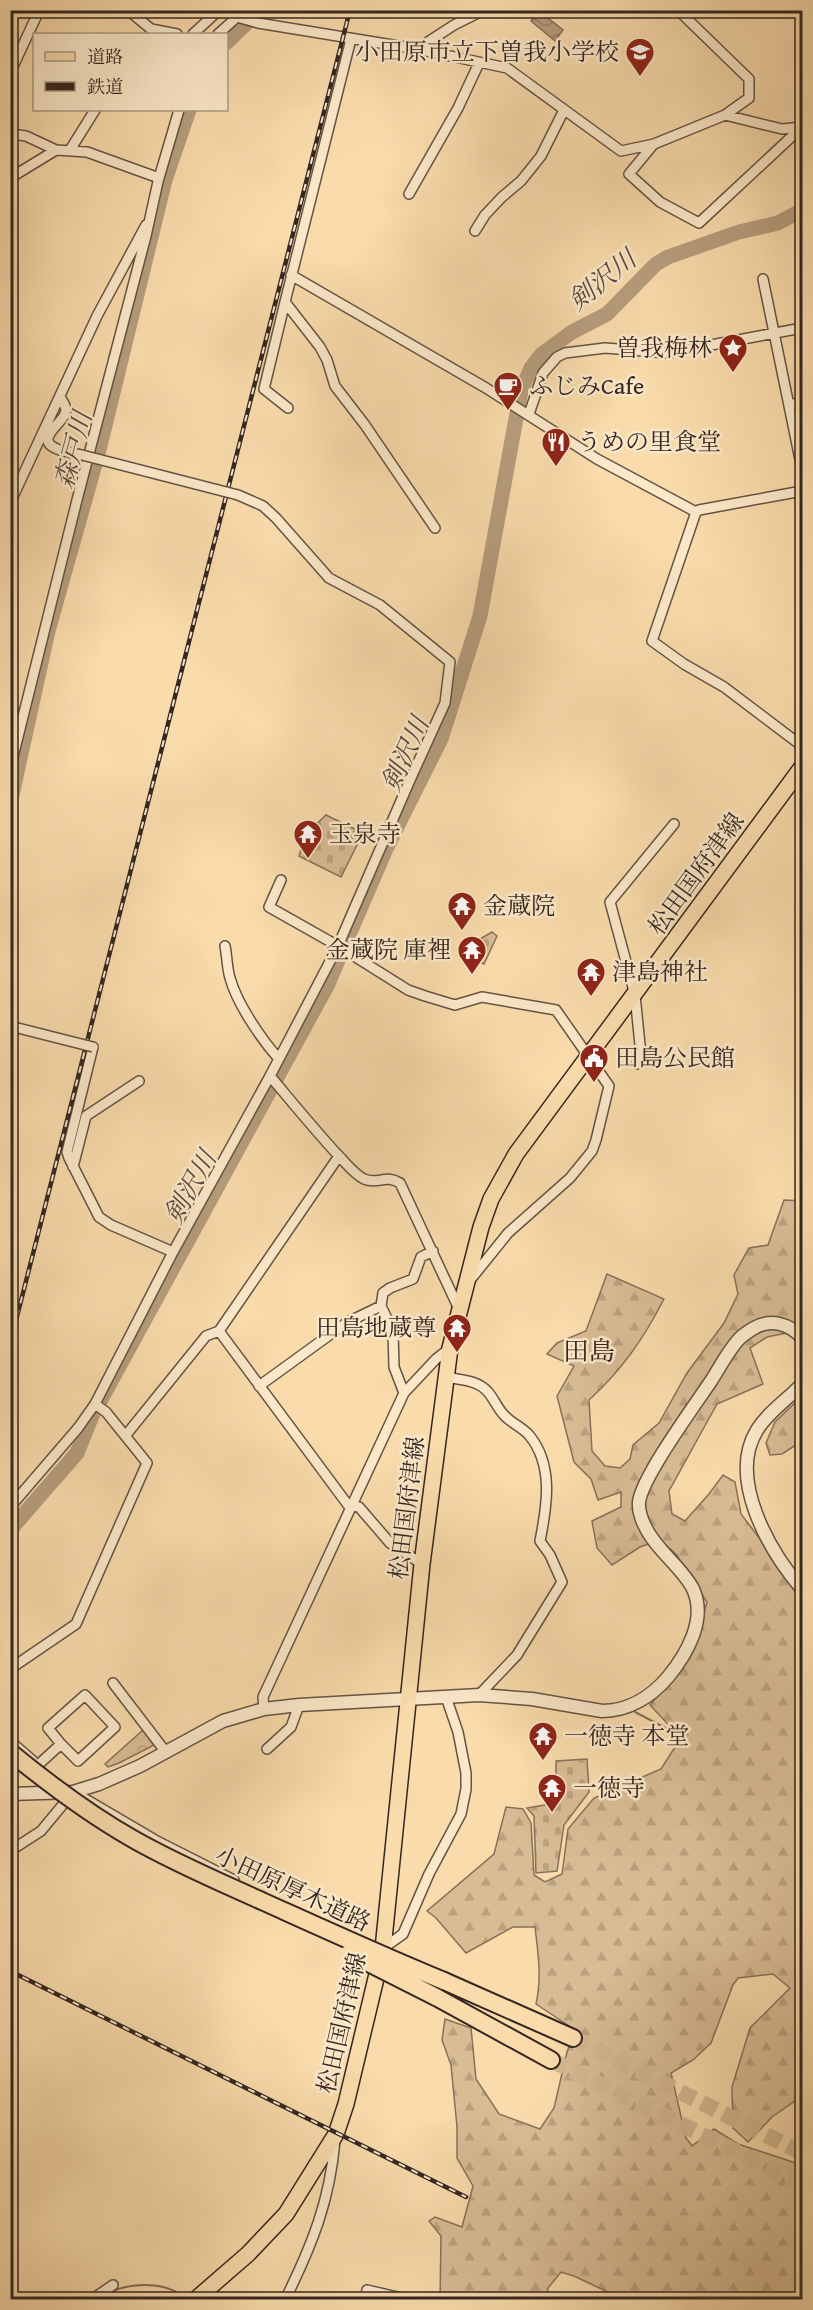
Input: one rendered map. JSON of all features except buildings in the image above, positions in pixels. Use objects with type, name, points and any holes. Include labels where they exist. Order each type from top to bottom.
[{"type":"highway","name":"小田原厚木道路","points":[[10,1752],[84,1809],[134,1839],[192,1869],[369,1950],[573,2038]]},
{"type":"highway","name":"小田原厚木道路","points":[[10,1764],[33,1784],[78,1816],[129,1848],[365,1961],[551,2060]]},
{"type":"main road","name":"松田国府津線","points":[[195,2300],[248,2254],[286,2214],[336,2133],[346,2104],[383,1949],[422,1564],[450,1348],[491,1199],[503,1174],[802,767]]},
{"type":"street","points":[[10,73],[39,13],[26,10]]},
{"type":"street","points":[[128,10],[149,32]]},
{"type":"street","points":[[194,33],[219,10]]},
{"type":"street","points":[[219,33],[245,10]]},
{"type":"street","points":[[417,49],[454,25],[484,10]]},
{"type":"street","points":[[237,17],[258,23],[417,49],[507,68],[621,151],[654,144],[724,115],[749,98],[749,79],[678,10]]},
{"type":"street","points":[[288,408],[264,389],[351,39]]},
{"type":"street","points":[[409,194],[458,108],[479,63]]},
{"type":"street","points":[[475,231],[484,215],[521,181],[541,156],[564,110]]},
{"type":"street","points":[[70,150],[94,111]]},
{"type":"street","points":[[10,769],[159,177],[179,111]]},
{"type":"street","points":[[724,115],[782,129],[802,127]]},
{"type":"street","points":[[654,144],[629,174],[660,202],[699,223],[802,127]]},
{"type":"street","points":[[12,135],[26,136],[56,150],[87,152],[159,177]]},
{"type":"street","points":[[10,178],[56,150]]},
{"type":"street","points":[[10,502],[97,316],[150,218]]},
{"type":"street","points":[[291,275],[515,406],[597,459],[696,512]]},
{"type":"street","points":[[763,279],[802,469]]},
{"type":"street","points":[[285,302],[320,347],[327,360],[335,386],[365,425],[435,528]]},
{"type":"street","points":[[526,413],[543,373],[557,357],[565,352],[599,348],[668,352],[802,328]]},
{"type":"street","points":[[10,1507],[96,1405],[173,1251],[270,1076],[338,946],[445,704],[450,662],[380,605],[329,578],[276,518],[262,506],[238,495],[53,448],[48,441],[48,435],[65,414],[66,407],[60,397]]},
{"type":"street","points":[[789,405],[802,402]]},
{"type":"street","points":[[802,491],[696,512],[652,641],[684,664],[724,687],[802,746]]},
{"type":"street","points":[[638,1064],[641,1055],[635,995],[610,902],[674,824]]},
{"type":"street","points":[[281,880],[269,907],[338,946],[408,990],[455,1005],[482,997],[556,1010],[609,1086],[595,1145],[570,1178],[508,1233],[466,1285]]},
{"type":"street","points":[[225,946],[230,980],[242,1006],[279,1059]]},
{"type":"street","points":[[10,1026],[93,1047],[67,1152],[99,1217],[111,1225],[173,1251]]},
{"type":"street","points":[[270,1076],[312,1127],[351,1169],[364,1179],[374,1181],[391,1178],[400,1183],[460,1311]]},
{"type":"street","points":[[73,1167],[86,1116],[139,1081]]},
{"type":"street","points":[[126,1435],[206,1336],[219,1331],[339,1156]]},
{"type":"street","points":[[404,1393],[394,1367],[393,1331],[381,1306],[383,1293],[413,1279],[421,1257],[433,1251]]},
{"type":"street","points":[[259,1386],[346,1323],[381,1306]]},
{"type":"street","points":[[10,1794],[73,1792],[121,1775],[223,1721],[264,1709],[479,1695],[524,1698],[612,1711],[638,1702],[663,1683],[683,1655],[694,1632],[698,1616],[693,1588],[656,1546],[641,1521],[639,1501],[645,1485],[738,1340],[755,1327],[769,1323],[792,1328],[802,1338]]},
{"type":"street","points":[[219,1331],[348,1505],[359,1507],[390,1543],[422,1564]]},
{"type":"street","points":[[264,1709],[263,1697],[404,1393],[436,1359],[450,1348]]},
{"type":"street","points":[[446,1377],[476,1382],[487,1391],[504,1415],[528,1433],[536,1444],[548,1485],[540,1541],[550,1555],[562,1582],[517,1655],[479,1695]]},
{"type":"street","points":[[802,1384],[761,1424],[753,1438],[746,1461],[747,1486],[756,1513],[785,1570],[802,1589]]},
{"type":"street","points":[[10,1669],[76,1624],[147,1463],[106,1412],[96,1405]]},
{"type":"street","points":[[113,1683],[165,1751]]},
{"type":"street","points":[[85,1695],[115,1727],[78,1761],[61,1744],[48,1728],[85,1695]]},
{"type":"street","points":[[10,1741],[73,1792],[155,1840],[194,1861],[383,1949],[403,1934],[429,1874],[461,1814],[466,1789],[466,1773],[458,1732],[446,1697]]},
{"type":"street","points":[[267,1749],[291,1727],[299,1705]]},
{"type":"street","points":[[38,1765],[61,1744]]},
{"type":"street","points":[[10,1851],[41,1831],[73,1792]]},
{"type":"street","points":[[285,2300],[318,2229],[333,2167],[336,2133]]},
{"type":"street","points":[[91,2300],[113,2285]]},
{"type":"street","points":[[365,2300],[367,2290],[410,2300]]},
{"type":"green space","points":[[326,815],[357,830],[360,839],[341,877],[299,856],[306,834]]},
{"type":"green space","points":[[492,932],[497,936],[484,964],[464,955],[473,943]]},
{"type":"green space","points":[[784,1200],[802,1201],[802,1330],[767,1337],[750,1348],[763,1384],[717,1404],[669,1491],[672,1514],[685,1521],[723,1475],[735,1482],[741,1514],[802,1594],[802,2096],[772,2117],[748,2142],[733,2128],[732,2087],[750,2028],[790,1988],[773,1974],[738,1978],[733,1985],[711,2043],[693,2060],[671,2073],[686,2138],[692,2146],[714,2129],[738,2144],[796,2163],[796,2214],[802,2219],[802,2299],[613,2299],[612,2294],[561,2272],[548,2288],[547,2299],[440,2299],[441,2236],[429,2221],[435,2217],[462,2227],[473,2186],[457,2158],[457,2127],[451,2065],[442,2040],[445,2019],[471,2028],[476,2079],[499,2114],[540,2129],[554,2108],[567,2052],[575,2030],[536,2004],[539,1975],[535,1927],[513,1927],[466,1953],[436,1918],[427,1911],[494,1854],[506,1807],[523,1809],[531,1823],[534,1875],[545,1882],[562,1874],[568,1829],[594,1798],[661,1769],[681,1738],[650,1705],[690,1658],[707,1602],[676,1554],[660,1540],[640,1547],[612,1565],[597,1548],[592,1521],[621,1507],[621,1492],[598,1500],[591,1479],[574,1462],[557,1396],[574,1366],[547,1354],[557,1343],[586,1331],[607,1274],[664,1299],[631,1353],[612,1377],[589,1400],[592,1451],[605,1466],[620,1468],[630,1459],[633,1445],[659,1423],[687,1373],[724,1323],[738,1294],[734,1275],[749,1248],[768,1245]]},
{"type":"green space","points":[[802,1396],[802,1441],[782,1454],[770,1455],[766,1443],[775,1422]]},
{"type":"green space","points":[[144,1729],[156,1744],[119,1763],[108,1767],[105,1764]]},
{"type":"green space","points":[[587,1759],[589,1792],[564,1825],[557,1871],[536,1873],[534,1816],[527,1808],[556,1803],[556,1761]]},
{"type":"water","points":[[539,11],[563,30],[555,41],[531,21]]},
{"type":"waterway","name":"森戸川","points":[[228,41],[260,10]]},
{"type":"waterway","name":"森戸川","points":[[10,804],[48,631],[99,450],[165,180],[189,111]]},
{"type":"waterway","name":"剣沢川","points":[[10,1530],[77,1453],[92,1416],[327,986],[385,851],[441,739],[480,616],[521,391],[531,368],[542,354],[572,332],[607,314],[656,264],[668,257],[739,232],[778,223],[802,210]]},
{"type":"waterway","points":[[635,1712],[675,1733]]},
{"type":"waterway","points":[[101,2300],[118,2289],[144,2285],[172,2290],[186,2300]]},
{"type":"tunnel","points":[[573,2038],[802,2153]]},
{"type":"tunnel","points":[[551,2060],[802,2184]]},
{"type":"railway","points":[[10,1344],[350,10]]},
{"type":"railway","points":[[10,1971],[466,2197]]},
{"type":"place","name":"小田原市立下曽我小学校","points":[[640,78]]},
{"type":"place","name":"曽我梅林","points":[[733,374]]},
{"type":"place","name":"ふじみCafe","points":[[508,412]]},
{"type":"place","name":"うめの里食堂","points":[[556,468]]},
{"type":"place","name":"玉泉寺","points":[[308,860]]},
{"type":"place","name":"金蔵院","points":[[462,932]]},
{"type":"place","name":"金蔵院 庫裡","points":[[472,976]]},
{"type":"place","name":"津島神社","points":[[591,998]]},
{"type":"place","name":"田島公民館","points":[[594,1084]]},
{"type":"place","name":"田島地蔵尊","points":[[457,1354]]},
{"type":"place","name":"一徳寺 本堂","points":[[543,1762]]},
{"type":"place","name":"一徳寺","points":[[552,1814]]},
{"type":"district","name":"田島","points":[[589,1351]]}]
